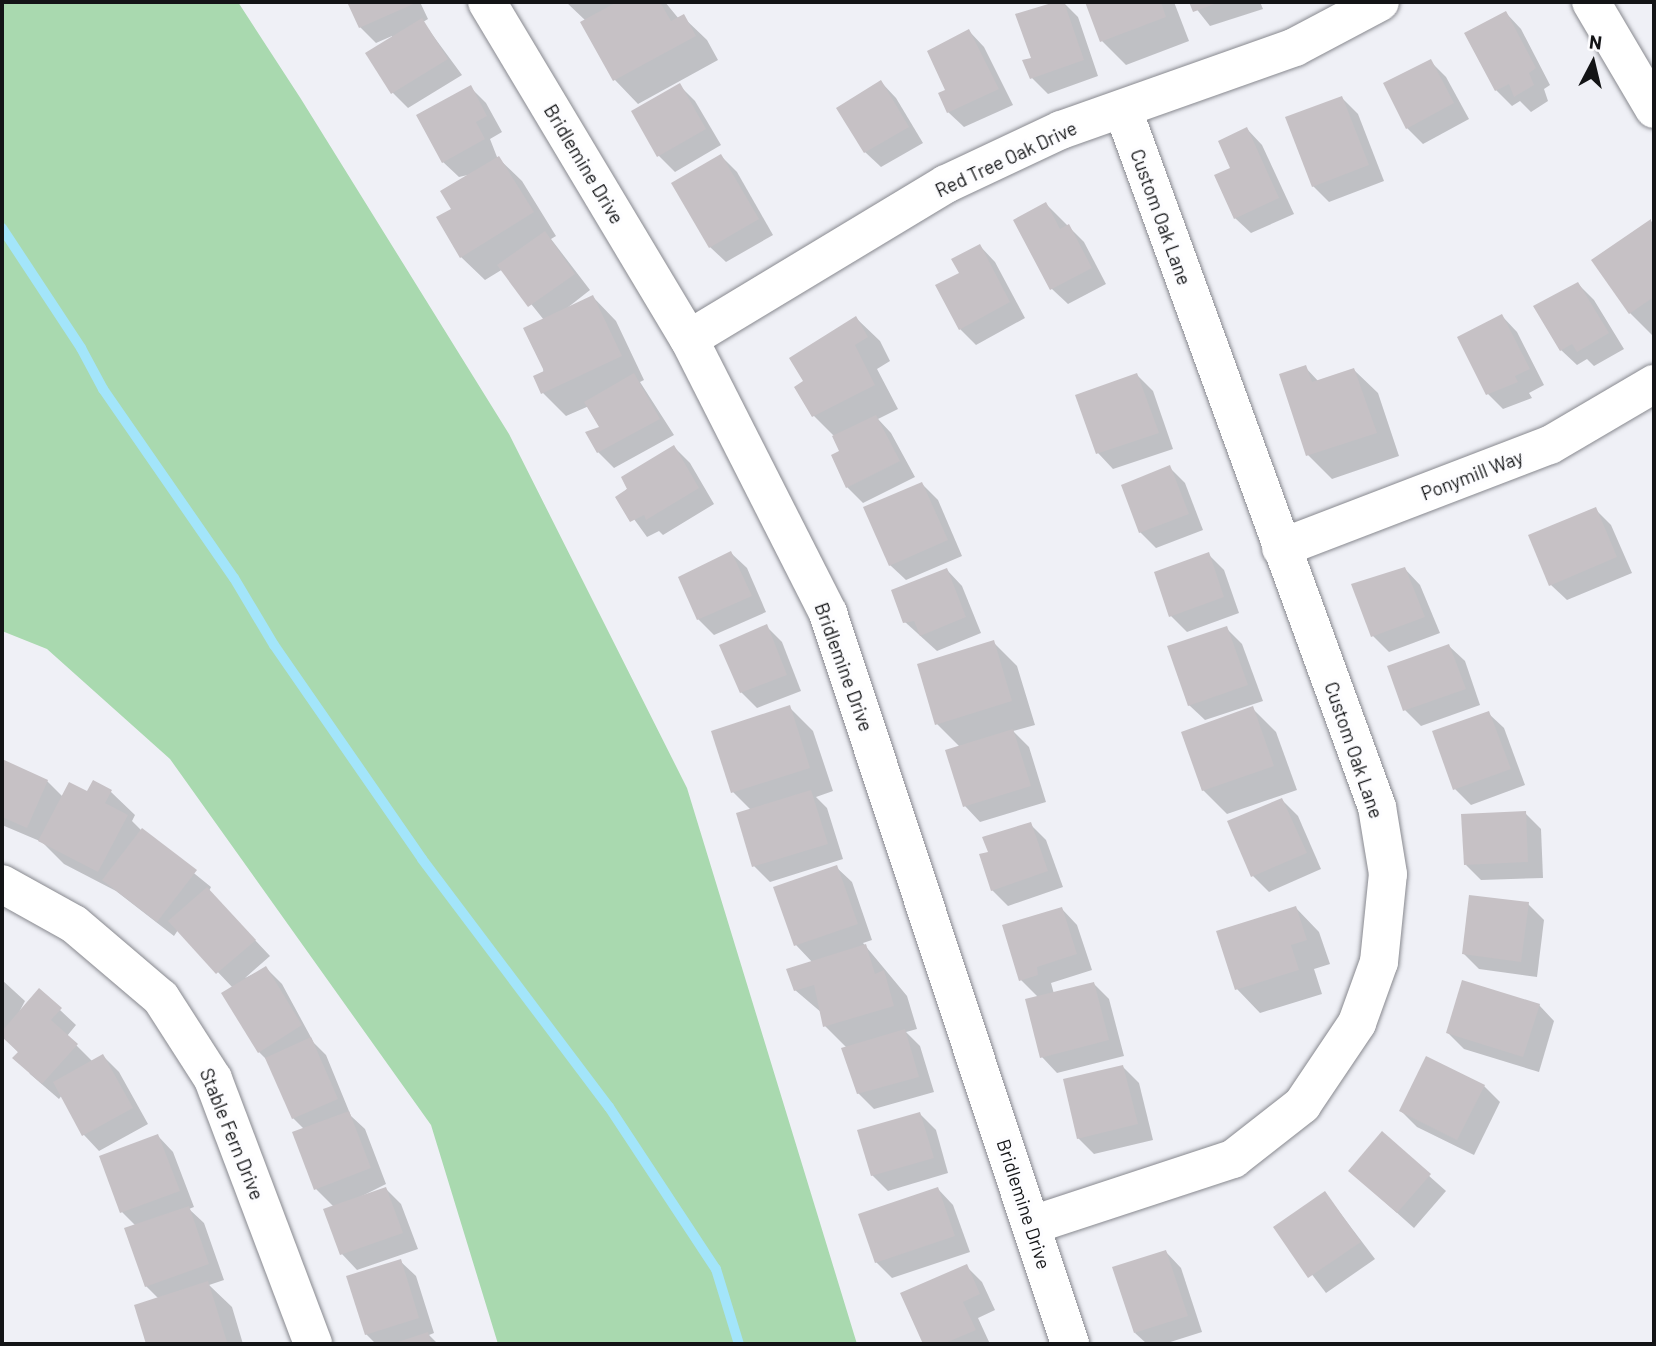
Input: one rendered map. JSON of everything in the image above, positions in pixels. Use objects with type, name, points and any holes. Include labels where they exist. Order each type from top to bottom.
[{"type":"street","name":"Bridlemine Drive","points":[[486,2],[689,339],[828,613],[1070,1344]]},
{"type":"street","name":"Red Tree Oak Drive","points":[[689,339],[946,184],[1061,130],[1295,47],[1381,2]]},
{"type":"street","points":[[1591,2],[1654,109]]},
{"type":"street","name":"Custom Oak Lane","points":[[1032,1225],[1233,1159],[1302,1105],[1357,1023],[1380,962],[1388,874],[1380,820],[1123,110]]},
{"type":"street","name":"Ponymill Way","points":[[1281,548],[1550,445],[1654,384]]},
{"type":"street","name":"Stable Fern Drive","points":[[2,884],[74,924],[160,998],[213,1079],[313,1344]]},
{"type":"green space","points":[[2,2],[238,2],[301,99],[509,434],[687,788],[857,1344],[498,1344],[431,1125],[170,759],[47,649],[2,631]]},
{"type":"building","points":[[347,2],[418,2],[359,28]]},
{"type":"building","points":[[617,2],[660,2],[671,21],[684,14],[696,36],[613,81],[580,22]]},
{"type":"building","points":[[1055,2],[1064,2],[1084,60],[1030,79],[1022,60],[1031,58],[1015,14]]},
{"type":"building","points":[[1085,2],[1161,2],[1166,17],[1100,42]]},
{"type":"building","points":[[1189,2],[1220,2],[1193,12]]},
{"type":"building","points":[[1506,11],[1536,68],[1529,73],[1534,85],[1514,97],[1509,84],[1495,91],[1464,33]]},
{"type":"building","points":[[422,18],[448,59],[391,94],[365,53]]},
{"type":"building","points":[[969,29],[999,89],[947,113],[938,93],[945,90],[927,51]]},
{"type":"building","points":[[1431,59],[1454,103],[1406,129],[1383,83]]},
{"type":"building","points":[[881,80],[909,127],[864,153],[836,108]]},
{"type":"building","points":[[680,83],[706,129],[657,157],[631,111]]},
{"type":"building","points":[[471,85],[487,116],[476,122],[485,139],[442,163],[416,115]]},
{"type":"building","points":[[1342,96],[1369,165],[1312,187],[1285,117]]},
{"type":"building","points":[[1247,127],[1279,198],[1234,219],[1214,175],[1230,168],[1218,141]]},
{"type":"building","points":[[721,154],[759,219],[709,248],[671,183]]},
{"type":"building","points":[[499,156],[534,212],[460,258],[436,217],[451,209],[440,191]]},
{"type":"building","points":[[1046,202],[1060,229],[1069,224],[1092,268],[1050,290],[1013,220]]},
{"type":"building","points":[[1651,219],[1654,297],[1629,314],[1591,260]]},
{"type":"building","points":[[545,231],[575,274],[528,307],[497,265]]},
{"type":"building","points":[[980,244],[1010,302],[959,330],[935,285],[959,273],[951,259]]},
{"type":"building","points":[[1578,282],[1609,333],[1577,352],[1572,344],[1560,351],[1533,306]]},
{"type":"building","points":[[593,295],[622,356],[541,394],[533,376],[544,371],[523,328]]},
{"type":"building","points":[[1502,314],[1530,369],[1515,376],[1518,382],[1486,395],[1457,337]]},
{"type":"building","points":[[856,316],[868,337],[855,345],[875,385],[812,417],[794,387],[803,381],[789,358]]},
{"type":"building","points":[[1306,365],[1312,382],[1354,368],[1377,433],[1306,456],[1279,374]]},
{"type":"building","points":[[634,373],[660,419],[597,453],[585,432],[599,427],[584,402]]},
{"type":"building","points":[[1137,373],[1159,433],[1096,454],[1075,395]]},
{"type":"building","points":[[876,415],[900,461],[846,488],[831,455],[839,451],[832,436]]},
{"type":"building","points":[[674,445],[699,488],[646,520],[644,515],[630,522],[615,497],[627,489],[621,477]]},
{"type":"building","points":[[1170,465],[1189,514],[1139,533],[1121,485]]},
{"type":"building","points":[[922,482],[948,540],[889,566],[863,507]]},
{"type":"building","points":[[1596,507],[1617,557],[1549,586],[1528,535]]},
{"type":"building","points":[[731,551],[752,596],[697,620],[678,577]]},
{"type":"building","points":[[1209,552],[1224,597],[1169,617],[1154,572]]},
{"type":"building","points":[[1405,567],[1425,617],[1371,637],[1351,584]]},
{"type":"building","points":[[947,568],[966,617],[920,636],[914,621],[903,623],[891,590]]},
{"type":"building","points":[[767,624],[787,675],[740,693],[719,645]]},
{"type":"building","points":[[1227,626],[1248,685],[1188,706],[1167,646]]},
{"type":"building","points":[[994,640],[1012,701],[935,725],[917,664]]},
{"type":"building","points":[[1449,644],[1466,689],[1403,711],[1387,666]]},
{"type":"building","points":[[790,705],[810,768],[731,793],[711,731]]},
{"type":"building","points":[[1253,706],[1274,766],[1202,791],[1181,732]]},
{"type":"building","points":[[1489,711],[1511,769],[1453,790],[1432,731]]},
{"type":"building","points":[[1013,729],[1031,786],[963,807],[945,750]]},
{"type":"building","points":[[2,759],[48,780],[27,828],[2,817]]},
{"type":"building","points":[[93,780],[112,790],[105,803],[128,815],[98,872],[38,841],[69,782],[87,791]]},
{"type":"building","points":[[811,790],[828,844],[752,867],[736,813]]},
{"type":"building","points":[[1282,798],[1307,853],[1251,877],[1227,821]]},
{"type":"building","points":[[1526,811],[1528,862],[1464,865],[1461,814]]},
{"type":"building","points":[[1031,822],[1048,871],[991,891],[979,854],[988,852],[982,837]]},
{"type":"building","points":[[142,828],[197,870],[157,922],[102,880]]},
{"type":"building","points":[[837,865],[858,924],[794,946],[773,887]]},
{"type":"building","points":[[207,887],[256,940],[216,974],[168,921]]},
{"type":"building","points":[[1469,895],[1529,902],[1521,962],[1462,954]]},
{"type":"building","points":[[1296,906],[1307,940],[1291,945],[1299,970],[1235,990],[1216,931]]},
{"type":"building","points":[[1062,907],[1077,954],[1037,967],[1038,975],[1019,981],[1002,925]]},
{"type":"building","points":[[866,944],[875,974],[884,970],[894,1006],[823,1027],[814,985],[794,991],[786,969]]},
{"type":"building","points":[[266,966],[302,1025],[258,1053],[221,993]]},
{"type":"building","points":[[1462,980],[1540,1004],[1523,1057],[1446,1033]]},
{"type":"building","points":[[1094,982],[1109,1040],[1040,1058],[1025,999]]},
{"type":"building","points":[[39,988],[62,1008],[51,1020],[78,1044],[42,1084],[12,1058],[18,1052],[2,1037],[2,1031]]},
{"type":"building","points":[[905,1029],[919,1077],[857,1094],[841,1048]]},
{"type":"building","points":[[311,1037],[338,1099],[292,1119],[265,1058]]},
{"type":"building","points":[[103,1054],[133,1108],[82,1136],[53,1082]]},
{"type":"building","points":[[1426,1056],[1485,1085],[1457,1140],[1399,1111]]},
{"type":"building","points":[[1123,1065],[1138,1124],[1077,1139],[1063,1079]]},
{"type":"building","points":[[349,1111],[371,1168],[314,1190],[292,1132]]},
{"type":"building","points":[[920,1112],[934,1158],[871,1176],[857,1130]]},
{"type":"building","points":[[1382,1131],[1431,1174],[1397,1213],[1348,1171]]},
{"type":"building","points":[[158,1134],[180,1191],[120,1213],[99,1156]]},
{"type":"building","points":[[386,1187],[403,1233],[340,1255],[323,1209]]},
{"type":"building","points":[[938,1187],[955,1236],[875,1263],[858,1214]]},
{"type":"building","points":[[1325,1191],[1361,1242],[1308,1278],[1273,1227]]},
{"type":"building","points":[[189,1206],[209,1264],[145,1287],[124,1228]]},
{"type":"building","points":[[1166,1250],[1188,1316],[1134,1333],[1112,1267]]},
{"type":"building","points":[[401,1259],[419,1318],[365,1335],[346,1276]]},
{"type":"building","points":[[967,1264],[980,1294],[963,1302],[976,1330],[943,1344],[923,1344],[900,1293]]},
{"type":"building","points":[[208,1281],[227,1342],[146,1344],[134,1305]]},
{"type":"building","points":[[428,1332],[432,1344],[392,1344]]},
{"type":"waterway","points":[[2,228],[81,348],[103,389],[234,578],[274,645],[422,859],[609,1107],[716,1269],[739,1344]]}]
